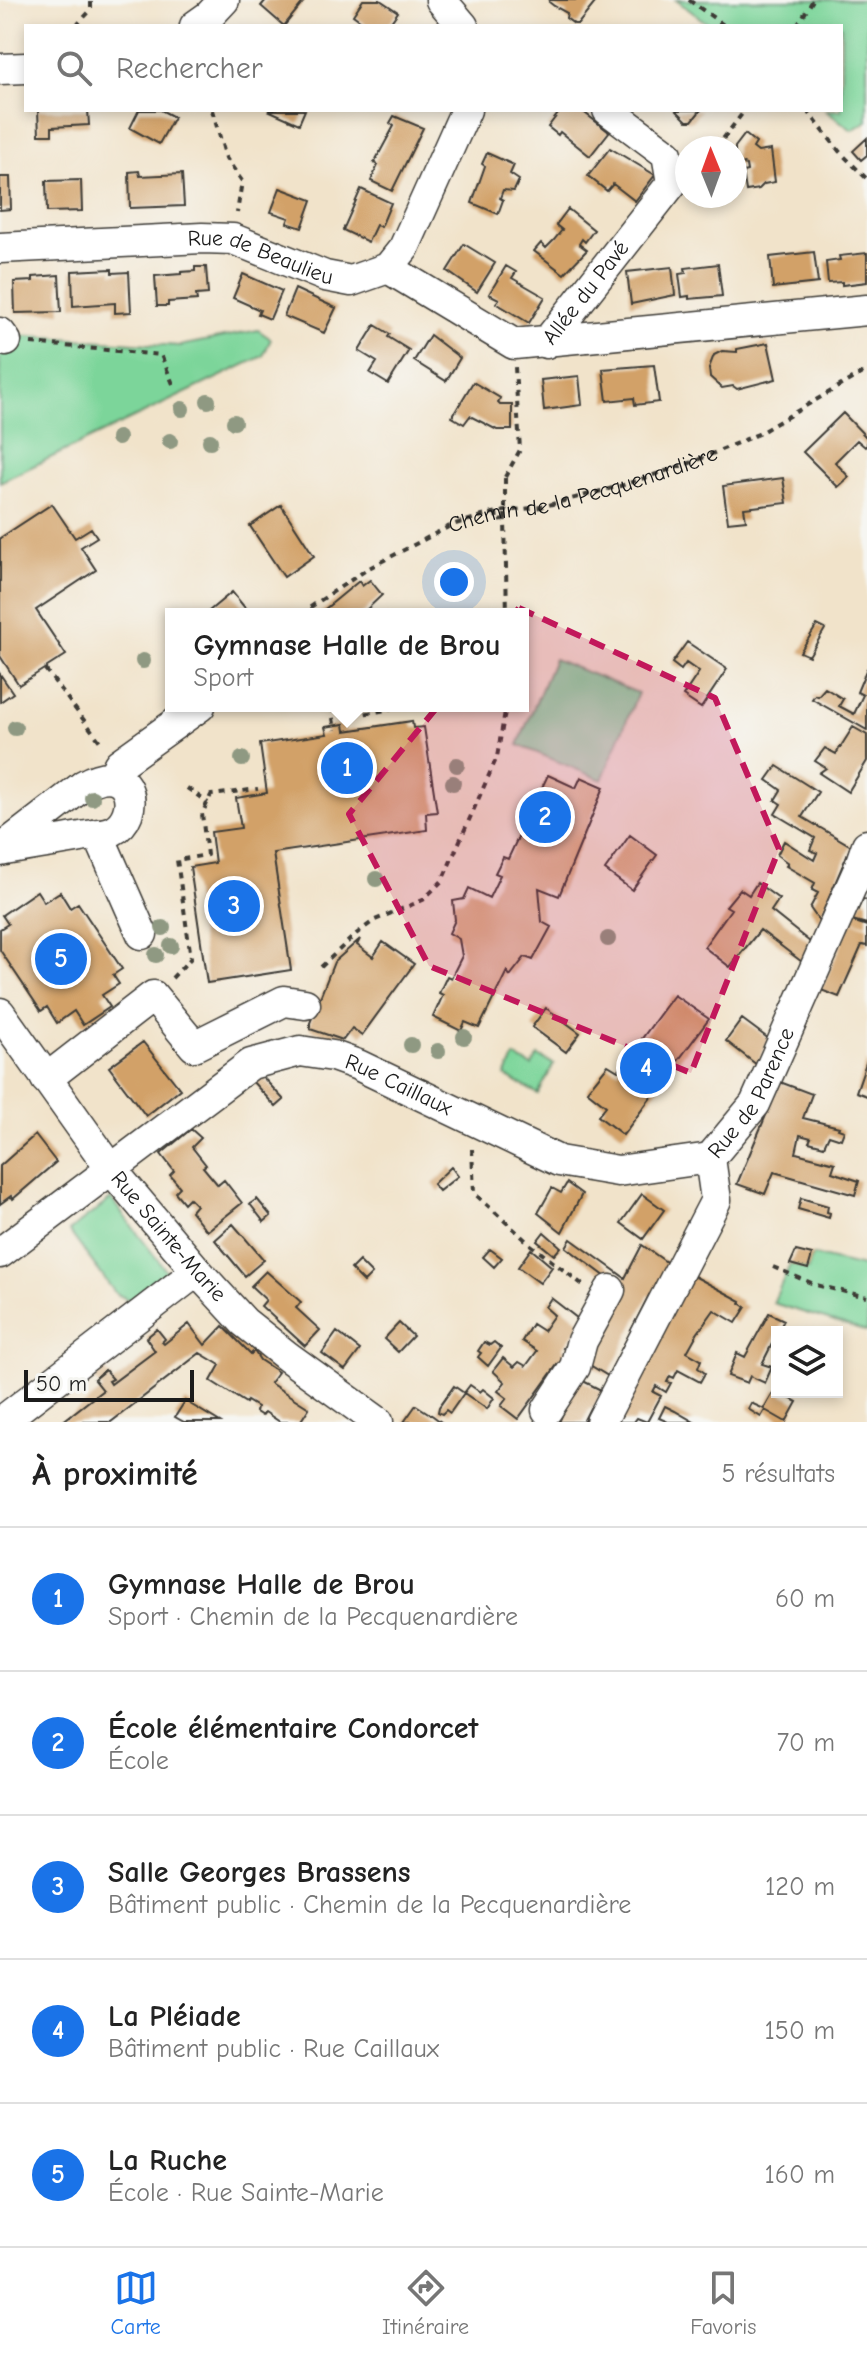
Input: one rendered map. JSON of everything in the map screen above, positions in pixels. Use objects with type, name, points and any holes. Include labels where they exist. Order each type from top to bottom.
[{"type":"street","points":[[441,0],[461,24]]},
{"type":"street","points":[[0,69],[24,68]]},
{"type":"street","points":[[388,268],[404,248],[465,112]]},
{"type":"street","name":"Allée du Pavé","points":[[388,268],[514,344],[546,343],[672,183],[667,154],[611,112]]},
{"type":"street","name":"Rue de Beaulieu","points":[[0,248],[233,239],[325,276],[351,281],[388,268]]},
{"type":"street","points":[[546,343],[867,310]]},
{"type":"street","points":[[0,850],[84,785],[116,770],[192,712]]},
{"type":"street","points":[[0,850],[113,831],[127,816],[130,795],[116,770]]},
{"type":"street","points":[[98,834],[142,934]]},
{"type":"street","name":"Rue de Parence","points":[[601,1422],[716,1200],[710,1158],[755,1104],[867,845]]},
{"type":"street","points":[[46,1079],[153,996],[194,1046],[284,1001],[305,1004]]},
{"type":"street","name":"Rue Sainte-Marie","points":[[0,1013],[111,1169],[244,1322],[378,1422]]},
{"type":"street","name":"Rue Caillaux","points":[[0,1253],[251,1064],[300,1051],[333,1056],[358,1065],[559,1161],[618,1171],[710,1158]]},
{"type":"street","points":[[1,1422],[197,1271]]},
{"type":"street","points":[[547,1410],[575,1367],[582,1341],[607,1296]]},
{"type":"street","points":[[575,1367],[615,1392]]},
{"type":"path","points":[[78,24],[91,10],[91,0]]},
{"type":"path","points":[[689,0],[722,24]]},
{"type":"path","points":[[798,24],[813,0]]},
{"type":"path","points":[[213,112],[226,158],[242,181],[233,239]]},
{"type":"path","points":[[725,136],[743,112]]},
{"type":"path","points":[[809,112],[839,151],[867,179]]},
{"type":"path","points":[[3,337],[161,355],[173,384]]},
{"type":"path","points":[[507,608],[505,477],[520,450],[514,344]]},
{"type":"path","name":"Chemin de la Pecquenardière","points":[[309,608],[369,568],[452,525],[496,512],[541,507],[693,462],[758,434],[867,370]]},
{"type":"path","points":[[496,512],[497,521],[505,520]]},
{"type":"path","points":[[45,669],[116,770]]},
{"type":"path","points":[[332,712],[335,730]]},
{"type":"path","points":[[321,967],[375,920],[423,900],[442,881],[497,757],[505,712]]},
{"type":"path","points":[[187,788],[208,803]]},
{"type":"path","points":[[153,996],[191,958],[177,860],[207,855],[202,814],[211,795],[258,789]]},
{"type":"path","points":[[472,1146],[474,1193],[531,1245],[607,1296]]},
{"type":"path","points":[[773,1267],[816,1285],[867,1297]]},
{"type":"highlighted area","points":[[519,608],[715,698],[779,849],[691,1073],[429,966],[349,814]]},
{"type":"green space","points":[[676,0],[867,0],[867,121],[852,130],[828,112],[843,112],[843,24],[708,24]]},
{"type":"green space","points":[[258,330],[271,339],[263,356],[0,482],[0,334],[180,346]]},
{"type":"green space","points":[[554,659],[638,693],[602,780],[518,745]]},
{"type":"green space","points":[[538,1056],[554,1064],[538,1094],[505,1076],[515,1057],[532,1066]]},
{"type":"green space","points":[[111,1199],[171,1277],[139,1304],[116,1294],[69,1231]]},
{"type":"green space","points":[[812,1255],[867,1268],[867,1332],[773,1303],[790,1264],[808,1269]]},
{"type":"building","points":[[266,0],[305,0],[286,24],[261,6]]},
{"type":"building","points":[[363,0],[380,0],[398,12],[389,24],[365,24],[353,15]]},
{"type":"building","points":[[550,0],[591,0],[595,3],[578,24],[574,24],[566,18],[567,13]]},
{"type":"building","points":[[38,112],[88,112],[89,125],[52,127],[52,135],[39,135]]},
{"type":"building","points":[[138,112],[165,112],[174,117],[159,144],[130,128]]},
{"type":"building","points":[[272,112],[304,112],[299,124]]},
{"type":"building","points":[[559,112],[584,112],[609,132],[590,156],[560,132],[558,135],[548,127]]},
{"type":"building","points":[[678,112],[699,112],[692,121],[687,121]]},
{"type":"building","points":[[394,116],[423,128],[392,191],[371,181],[378,165],[374,163],[394,126],[390,123]]},
{"type":"building","points":[[745,134],[756,143],[753,148],[758,152],[771,150],[775,182],[747,191],[747,136],[743,136]]},
{"type":"building","points":[[867,138],[867,155],[861,160],[853,151]]},
{"type":"building","points":[[610,148],[655,175],[635,201],[613,184],[607,191],[588,176]]},
{"type":"building","points":[[487,153],[514,165],[510,174],[519,180],[514,191],[503,190],[498,214],[472,203]]},
{"type":"building","points":[[139,171],[140,176],[182,174],[184,206],[130,208],[129,172]]},
{"type":"building","points":[[0,177],[10,177],[11,209],[0,210]]},
{"type":"building","points":[[81,180],[82,211],[47,212],[46,181]]},
{"type":"building","points":[[280,188],[312,200],[302,228],[287,223],[289,218],[271,212]]},
{"type":"building","points":[[361,189],[391,203],[381,227],[376,225],[368,242],[343,230]]},
{"type":"building","points":[[568,209],[594,230],[585,242],[582,239],[579,244],[587,250],[564,274],[534,251],[541,243],[546,248],[554,240],[562,230],[556,225]]},
{"type":"building","points":[[464,244],[495,263],[477,292],[447,271]]},
{"type":"building","points":[[814,252],[818,283],[773,288],[770,257]]},
{"type":"building","points":[[867,253],[867,282],[828,283],[826,262],[840,260],[839,256]]},
{"type":"building","points":[[718,264],[722,296],[682,297],[679,274],[686,273],[685,268]]},
{"type":"building","points":[[506,266],[516,272],[512,278],[545,297],[529,323],[496,303],[499,299],[489,294]]},
{"type":"building","points":[[195,267],[206,267],[208,294],[196,295],[197,300],[157,306],[155,276],[195,271]]},
{"type":"building","points":[[672,267],[675,295],[631,304],[627,272]]},
{"type":"building","points":[[112,269],[112,273],[129,272],[131,312],[115,313],[115,303],[73,306],[72,271]]},
{"type":"building","points":[[243,274],[282,291],[270,319],[258,314],[260,310],[233,298]]},
{"type":"building","points":[[59,275],[61,312],[15,313],[14,282]]},
{"type":"building","points":[[295,289],[336,308],[324,333],[284,316]]},
{"type":"building","points":[[375,325],[409,350],[388,384],[370,373],[377,362],[359,351]]},
{"type":"building","points":[[430,335],[460,358],[446,381],[414,361]]},
{"type":"building","points":[[768,343],[776,379],[737,389],[733,386],[722,388],[710,377],[709,368],[714,355]]},
{"type":"building","points":[[654,365],[659,402],[635,405],[634,398],[607,401],[603,369]]},
{"type":"building","points":[[579,376],[582,405],[544,410],[541,380]]},
{"type":"building","points":[[473,382],[500,398],[500,405],[512,405],[512,430],[497,430],[470,416],[464,424],[452,417]]},
{"type":"building","points":[[843,413],[867,438],[867,445],[865,447],[857,440],[835,462],[849,477],[838,487],[803,452]]},
{"type":"building","points":[[783,478],[787,503],[744,508],[746,520],[728,522],[723,486]]},
{"type":"building","points":[[52,504],[75,538],[91,528],[97,537],[81,547],[96,570],[36,610],[66,655],[19,685],[0,656],[0,538]]},
{"type":"building","points":[[281,505],[314,556],[284,577],[250,526]]},
{"type":"building","points":[[370,580],[382,595],[368,608],[326,608],[359,581],[362,586]]},
{"type":"building","points":[[232,592],[245,608],[213,608]]},
{"type":"building","points":[[817,625],[825,629],[809,656],[800,652]]},
{"type":"building","points":[[687,642],[727,669],[701,708],[683,696],[699,672],[686,663],[681,670],[672,663]]},
{"type":"building","points":[[867,668],[867,730],[812,699],[825,688],[843,699],[839,706],[854,714],[863,695],[857,692]]},
{"type":"building","points":[[0,674],[13,693],[0,702]]},
{"type":"building","points":[[412,721],[413,728],[424,727],[437,812],[426,813],[427,830],[273,853],[291,970],[207,983],[190,867],[215,863],[211,832],[241,828],[236,798],[267,793],[260,744],[327,734],[325,727],[344,724],[345,731]]},
{"type":"building","points":[[853,727],[867,735],[867,761],[848,792],[819,773],[826,768],[815,761],[825,748],[836,754]]},
{"type":"building","points":[[777,766],[818,792],[802,817],[851,846],[819,921],[810,908],[818,893],[812,890],[815,883],[786,866],[788,863],[777,855],[784,841],[814,860],[817,853],[810,850],[815,838],[775,814],[781,804],[775,800],[781,790],[767,780]]},
{"type":"building","points":[[548,775],[576,788],[581,777],[604,787],[559,896],[539,888],[542,922],[551,927],[533,960],[525,957],[510,976],[507,971],[479,1028],[465,1022],[461,1031],[433,1017],[447,976],[451,978],[462,956],[459,939],[449,933],[455,920],[453,901],[464,899],[469,888],[489,898],[500,875],[495,873],[503,857],[508,859],[529,814],[524,812],[532,795],[537,798]]},
{"type":"building","points":[[630,835],[657,855],[632,890],[605,870]]},
{"type":"building","points":[[757,883],[779,899],[771,911],[810,942],[802,962],[760,930],[730,967],[704,947],[731,909],[726,906],[740,889],[749,895]]},
{"type":"building","points":[[37,891],[44,902],[60,892],[70,908],[78,903],[122,969],[113,975],[119,984],[102,995],[110,1007],[83,1025],[74,1011],[57,1023],[47,1007],[41,1011],[0,950],[0,929],[8,924],[2,915]]},
{"type":"building","points":[[863,899],[867,900],[867,924],[852,920]]},
{"type":"building","points":[[852,921],[867,926],[867,946],[862,945],[839,997],[821,990]]},
{"type":"building","points":[[360,939],[357,945],[373,957],[383,942],[414,964],[362,1035],[352,1028],[343,1040],[310,1029],[334,962]]},
{"type":"building","points":[[674,995],[709,1019],[623,1135],[598,1116],[606,1106],[587,1091],[608,1065],[618,1071]]},
{"type":"building","points":[[546,1008],[580,1033],[566,1052],[532,1027]]},
{"type":"building","points":[[742,1019],[769,1039],[757,1065],[726,1041]]},
{"type":"building","points":[[143,1042],[180,1089],[146,1116],[109,1067]]},
{"type":"building","points":[[867,1060],[867,1096],[856,1092]]},
{"type":"building","points":[[259,1073],[284,1100],[276,1107],[251,1080]]},
{"type":"building","points":[[780,1082],[812,1094],[803,1118],[844,1131],[841,1139],[829,1135],[824,1146],[809,1142],[811,1138],[800,1135],[796,1153],[835,1163],[832,1172],[859,1181],[855,1195],[774,1172],[765,1194],[737,1184]]},
{"type":"building","points":[[191,1129],[201,1138],[192,1147],[206,1165],[203,1167],[218,1185],[224,1180],[242,1203],[207,1231],[191,1211],[196,1205],[189,1198],[184,1203],[175,1192],[180,1187],[170,1175],[174,1171],[161,1154]]},
{"type":"building","points":[[35,1135],[56,1162],[13,1199],[11,1196],[0,1204],[0,1166]]},
{"type":"building","points":[[451,1167],[458,1176],[439,1191],[433,1184]]},
{"type":"building","points":[[567,1183],[582,1194],[562,1232],[538,1213],[552,1188],[561,1193]]},
{"type":"building","points":[[642,1194],[664,1210],[643,1239],[621,1223]]},
{"type":"building","points":[[801,1198],[828,1206],[829,1218],[798,1209]]},
{"type":"building","points":[[257,1199],[271,1216],[264,1222],[250,1204]]},
{"type":"building","points":[[233,1224],[264,1260],[245,1276],[215,1240]]},
{"type":"building","points":[[544,1232],[561,1247],[554,1255],[537,1241]]},
{"type":"building","points":[[571,1239],[625,1278],[642,1245],[669,1264],[652,1298],[649,1295],[608,1376],[585,1362],[610,1280],[566,1247]]},
{"type":"building","points":[[490,1249],[502,1258],[494,1267],[483,1257]]},
{"type":"building","points":[[531,1249],[552,1267],[540,1283],[518,1267]]},
{"type":"building","points":[[796,1251],[812,1255],[808,1269],[790,1264]]},
{"type":"building","points":[[359,1261],[372,1274],[364,1282],[351,1269]]},
{"type":"building","points":[[266,1271],[301,1302],[296,1308],[320,1330],[305,1346],[261,1306],[266,1300],[251,1286]]},
{"type":"building","points":[[692,1275],[741,1301],[746,1307],[736,1323],[714,1310],[697,1334],[687,1352],[701,1360],[698,1368],[705,1373],[700,1382],[678,1370],[674,1378],[670,1376],[667,1382],[671,1383],[666,1392],[656,1386],[653,1392],[661,1396],[647,1422],[637,1418],[634,1422],[613,1422]]},
{"type":"building","points":[[551,1298],[582,1322],[563,1348],[567,1351],[561,1368],[557,1365],[518,1419],[501,1406],[507,1398],[498,1391],[505,1382],[493,1371],[503,1358],[514,1367],[519,1362],[526,1366],[537,1351],[522,1341],[532,1324],[543,1331],[554,1315],[545,1307]]},
{"type":"building","points":[[769,1313],[784,1320],[781,1326],[771,1326],[771,1346],[762,1364],[771,1367],[765,1383],[750,1376],[747,1383],[728,1376],[737,1353],[745,1357]]},
{"type":"building","points":[[399,1323],[413,1336],[398,1352],[384,1339]]},
{"type":"building","points":[[189,1324],[205,1345],[223,1326],[251,1354],[254,1351],[260,1360],[278,1372],[270,1383],[309,1408],[300,1422],[280,1422],[265,1412],[262,1416],[256,1412],[257,1407],[211,1381],[220,1365],[200,1353],[111,1422],[62,1422],[103,1390],[94,1379],[105,1370],[113,1379],[109,1381],[111,1384],[155,1351],[146,1338],[157,1329],[165,1339],[164,1344]]},
{"type":"building","points":[[337,1332],[360,1350],[345,1370],[322,1353]]},
{"type":"building","points":[[484,1342],[490,1345],[494,1342],[501,1348],[488,1366],[478,1357]]},
{"type":"building","points":[[579,1379],[603,1391],[583,1422],[559,1422]]},
{"type":"building","points":[[470,1385],[480,1392],[483,1389],[494,1398],[487,1409],[464,1393]]},
{"type":"building","points":[[454,1386],[464,1393],[450,1413],[446,1410],[442,1414],[438,1412],[439,1407]]},
{"type":"building","points":[[771,1397],[790,1398],[797,1402],[786,1422],[765,1410],[761,1417],[748,1409],[751,1403],[764,1409]]},
{"type":"building","points":[[185,1401],[220,1422],[184,1422],[175,1417]]},
{"type":"building","points":[[416,1405],[433,1416],[441,1422],[404,1422]]},
{"type":"building","points":[[665,1406],[694,1422],[668,1422],[659,1418]]},
{"type":"place","name":"Gymnase Halle de Brou","points":[[347,768]]},
{"type":"place","name":"École élémentaire Condorcet","points":[[545,817]]},
{"type":"place","name":"Salle Georges Brassens","points":[[234,906]]},
{"type":"place","name":"La Ruche","points":[[61,959]]},
{"type":"place","name":"La Pléiade","points":[[646,1068]]}]
